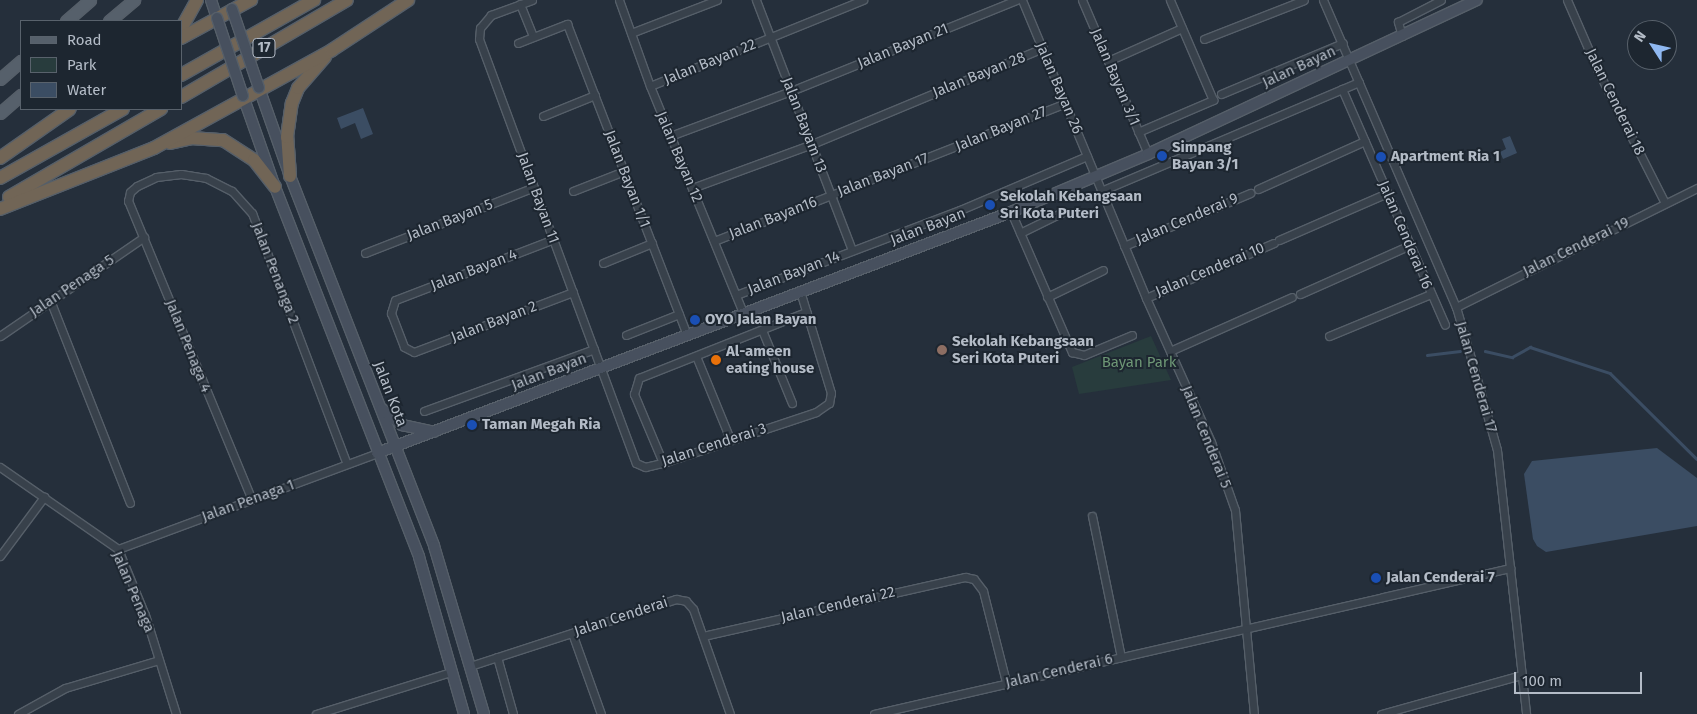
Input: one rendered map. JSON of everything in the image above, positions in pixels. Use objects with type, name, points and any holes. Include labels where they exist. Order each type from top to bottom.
[{"type":"highway","points":[[182,27],[197,0]]},
{"type":"highway","points":[[182,37],[217,18],[231,4],[251,0]]},
{"type":"highway","name":"17","points":[[182,75],[314,0]]},
{"type":"highway","name":"17","points":[[182,96],[347,0]]},
{"type":"highway","points":[[154,148],[243,96],[332,50],[408,0]]},
{"type":"highway","points":[[290,176],[287,137],[292,103],[298,88],[332,50]]},
{"type":"highway","points":[[0,158],[69,110]]},
{"type":"highway","points":[[0,178],[121,110]]},
{"type":"highway","points":[[0,202],[159,110]]},
{"type":"highway","points":[[0,208],[154,148],[191,138],[223,140],[254,160],[275,187]]},
{"type":"main road","points":[[67,20],[90,0]]},
{"type":"main road","points":[[110,20],[134,0]]},
{"type":"main road","points":[[211,0],[275,187],[377,453],[420,557],[464,714]]},
{"type":"main road","name":"Jalan Bayan","points":[[377,453],[1011,212],[1148,154],[1477,0]]},
{"type":"main road","name":"Jalan Kota","points":[[231,4],[290,176],[434,546],[484,714]]},
{"type":"main road","points":[[0,79],[20,61]]},
{"type":"main road","points":[[0,113],[20,96]]},
{"type":"main road","points":[[379,406],[402,425],[434,432]]},
{"type":"street","points":[[518,43],[534,37],[520,4],[532,0]]},
{"type":"street","name":"Jalan Bayan 12","points":[[619,0],[650,86],[743,313]]},
{"type":"street","points":[[631,33],[717,0]]},
{"type":"street","name":"Jalan Bayam 13","points":[[756,0],[852,250]]},
{"type":"street","name":"Jalan Bayan 22","points":[[650,86],[863,0]]},
{"type":"street","name":"Jalan Bayan 21","points":[[670,136],[791,91],[1016,0]]},
{"type":"street","name":"Jalan Bayan 26","points":[[1022,0],[1095,177]]},
{"type":"street","name":"Jalan Bayan 3/1","points":[[1082,0],[1148,154]]},
{"type":"street","points":[[1138,132],[1213,100],[1170,0]]},
{"type":"street","points":[[1204,39],[1304,0]]},
{"type":"street","name":"Jalan Cenderai 17","points":[[1323,0],[1456,307],[1497,450],[1526,714]]},
{"type":"street","points":[[1402,36],[1398,22],[1441,0]]},
{"type":"street","name":"Jalan Cenderai 18","points":[[1567,0],[1598,72],[1666,203]]},
{"type":"street","name":"Jalan Bayan 11","points":[[520,4],[491,15],[480,28],[479,39],[602,368]]},
{"type":"street","name":"Jalan Bayan 1/1","points":[[534,37],[567,24],[687,335]]},
{"type":"street","points":[[1108,61],[1182,28]]},
{"type":"street","points":[[1221,94],[1343,43]]},
{"type":"street","name":"Jalan Bayan 28","points":[[692,188],[812,144],[1043,48]]},
{"type":"street","points":[[1101,191],[1359,82]]},
{"type":"street","name":"Jalan Cenderai 16","points":[[1342,89],[1445,325]]},
{"type":"street","points":[[543,116],[595,95]]},
{"type":"street","name":"Jalan Bayan 27","points":[[936,155],[1066,103]]},
{"type":"street","points":[[1258,189],[1365,141]]},
{"type":"street","name":"Jalan Bayan 17","points":[[831,196],[936,155]]},
{"type":"street","name":"Jalan Bayan 14","points":[[736,295],[960,210],[1087,156]]},
{"type":"street","points":[[573,191],[624,171]]},
{"type":"street","name":"Jalan Penanga 2","points":[[130,192],[156,177],[180,174],[198,176],[232,192],[252,213],[348,464]]},
{"type":"street","name":"Jalan Cenderai 5","points":[[1095,177],[1146,298],[1211,442],[1235,510],[1254,714]]},
{"type":"street","name":"Jalan Bayan 5","points":[[365,253],[534,187]]},
{"type":"street","name":"Jalan Cenderai 19","points":[[1456,307],[1697,188]]},
{"type":"street","name":"Jalan Penaga 4","points":[[130,192],[128,201],[252,500]]},
{"type":"street","name":"Jalan Cenderai 9","points":[[1124,246],[1250,192]]},
{"type":"street","name":"Jalan Cenderai 10","points":[[1146,298],[1387,193]]},
{"type":"street","name":"Jalan Bayan16","points":[[714,241],[831,196]]},
{"type":"street","points":[[1011,212],[1069,348],[1076,355],[1084,354],[1132,335]]},
{"type":"street","points":[[1020,233],[1063,212]]},
{"type":"street","name":"Jalan Penaga 5","points":[[0,336],[144,237]]},
{"type":"street","name":"Jalan Bayan 4","points":[[414,352],[404,347],[390,314],[395,300],[554,239]]},
{"type":"street","points":[[603,263],[652,243]]},
{"type":"street","points":[[1170,351],[1410,245]]},
{"type":"street","points":[[1047,297],[1103,270]]},
{"type":"street","points":[[663,463],[634,394],[636,382],[644,376],[806,312],[800,291]]},
{"type":"street","name":"Jalan Bayan 2","points":[[414,352],[573,292]]},
{"type":"street","points":[[1329,336],[1431,294]]},
{"type":"street","points":[[50,300],[130,503]]},
{"type":"street","name":"Jalan Cenderai 3","points":[[602,368],[636,463],[645,467],[663,463],[816,412],[829,403],[831,393],[806,312]]},
{"type":"street","points":[[626,335],[679,314]]},
{"type":"street","points":[[762,330],[792,403]]},
{"type":"street","points":[[424,411],[594,349]]},
{"type":"street","points":[[696,356],[730,440]]},
{"type":"street","name":"Jalan Penaga 1","points":[[118,549],[377,453]]},
{"type":"street","name":"Jalan Penaga","points":[[0,466],[118,549],[160,660],[176,714]]},
{"type":"street","points":[[0,556],[44,497]]},
{"type":"street","points":[[1092,516],[1121,657]]},
{"type":"street","points":[[1246,630],[1510,568]]},
{"type":"street","name":"Jalan Cenderai 22","points":[[703,636],[957,578],[974,579],[983,591],[1006,682]]},
{"type":"street","name":"Jalan Cenderai","points":[[470,666],[676,599],[686,602],[693,609],[730,714]]},
{"type":"street","name":"Jalan Cenderai 6","points":[[874,714],[1006,682],[1246,630]]},
{"type":"street","points":[[572,633],[601,714]]},
{"type":"street","points":[[497,657],[513,714]]},
{"type":"street","points":[[18,714],[65,688],[160,660]]},
{"type":"street","points":[[316,714],[452,672]]},
{"type":"street","points":[[1381,714],[1522,676]]},
{"type":"green space","name":"Bayan Park","points":[[1151,336],[1171,380],[1079,394],[1072,367]]},
{"type":"water","points":[[363,108],[373,134],[361,139],[355,123],[341,129],[337,118]]},
{"type":"water","points":[[1510,136],[1517,153],[1503,159],[1500,152],[1506,149],[1502,139]]},
{"type":"water","points":[[1657,448],[1697,478],[1697,526],[1546,552],[1537,546],[1533,539],[1524,474],[1532,461]]},
{"type":"waterway","points":[[1485,351],[1512,357],[1530,347],[1610,373],[1697,459]]},
{"type":"waterway","points":[[1427,355],[1460,351]]},
{"type":"place","name":"Simpang Bayan 3/1","points":[[1162,156]]},
{"type":"place","name":"Apartment Ria 1","points":[[1381,157]]},
{"type":"place","name":"Sekolah Kebangsaan Sri Kota Puteri","points":[[990,205]]},
{"type":"place","name":"OYO Jalan Bayan","points":[[695,320]]},
{"type":"place","name":"Sekolah Kebangsaan Seri Kota Puteri","points":[[942,350]]},
{"type":"place","name":"Al-ameen eating house","points":[[716,360]]},
{"type":"place","name":"Taman Megah Ria","points":[[472,425]]},
{"type":"place","name":"Jalan Cenderai 7","points":[[1376,578]]}]
